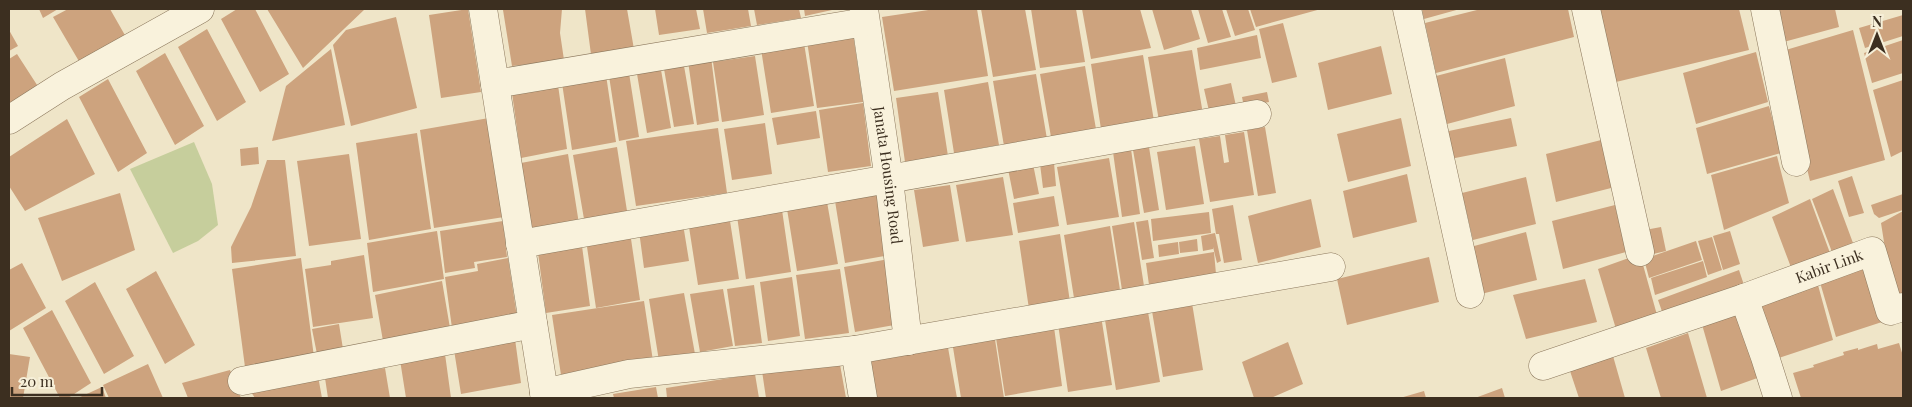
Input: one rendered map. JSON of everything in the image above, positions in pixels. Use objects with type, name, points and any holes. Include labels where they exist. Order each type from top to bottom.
[{"type":"street","points":[[9,120],[62,86],[200,9]]},
{"type":"street","points":[[483,9],[544,396],[629,374],[854,350],[1330,267]]},
{"type":"street","points":[[1407,9],[1470,294]]},
{"type":"street","points":[[1586,9],[1640,252]]},
{"type":"street","points":[[1765,9],[1796,162]]},
{"type":"street","points":[[494,84],[867,13]]},
{"type":"street","name":"Janata Housing Road","points":[[867,13],[908,341]]},
{"type":"street","points":[[520,244],[1257,114]]},
{"type":"street","name":"Kabir Link","points":[[1744,298],[1872,251],[1890,311],[1903,307]]},
{"type":"street","points":[[1543,366],[1744,298],[1778,398]]},
{"type":"street","points":[[242,382],[533,324]]},
{"type":"street","points":[[854,350],[863,398]]},
{"type":"green space","points":[[194,142],[212,184],[218,225],[198,241],[173,253],[130,169]]},
{"type":"building","points":[[39,9],[58,9],[43,18]]},
{"type":"building","points":[[68,9],[110,9],[126,37],[80,63],[53,17]]},
{"type":"building","points":[[237,9],[255,9],[289,74],[260,92],[221,19]]},
{"type":"building","points":[[267,9],[365,9],[303,68]]},
{"type":"building","points":[[468,9],[481,92],[441,98],[429,15]]},
{"type":"building","points":[[562,9],[560,33],[564,60],[512,66],[503,10]]},
{"type":"building","points":[[585,9],[627,9],[635,55],[592,62]]},
{"type":"building","points":[[655,9],[696,9],[700,29],[659,35]]},
{"type":"building","points":[[703,9],[748,9],[751,26],[707,33]]},
{"type":"building","points":[[754,9],[799,9],[801,18],[757,25]]},
{"type":"building","points":[[804,9],[832,9],[832,10],[805,16]]},
{"type":"building","points":[[935,9],[977,9],[988,76],[894,91],[882,17]]},
{"type":"building","points":[[981,9],[1025,9],[1036,70],[993,77]]},
{"type":"building","points":[[1031,9],[1076,9],[1085,62],[1040,68]]},
{"type":"building","points":[[1082,9],[1140,9],[1151,48],[1091,59]]},
{"type":"building","points":[[1152,9],[1191,9],[1200,39],[1164,50]]},
{"type":"building","points":[[1198,9],[1222,9],[1231,37],[1208,43]]},
{"type":"building","points":[[1226,9],[1248,9],[1255,30],[1235,36]]},
{"type":"building","points":[[1250,9],[1321,9],[1256,27]]},
{"type":"building","points":[[1422,9],[1460,9],[1424,19]]},
{"type":"building","points":[[1481,9],[1568,9],[1574,37],[1436,73],[1425,23]]},
{"type":"building","points":[[1598,9],[1739,9],[1749,50],[1616,82]]},
{"type":"building","points":[[1768,9],[1835,9],[1839,27],[1776,44]]},
{"type":"building","points":[[1903,15],[1903,36],[1865,48],[1859,28]]},
{"type":"building","points":[[396,17],[417,108],[351,126],[333,45],[346,30]]},
{"type":"building","points":[[1283,23],[1297,77],[1272,83],[1259,29]]},
{"type":"building","points":[[207,29],[246,102],[217,121],[178,47]]},
{"type":"building","points":[[9,30],[18,46],[9,51]]},
{"type":"building","points":[[1853,30],[1885,160],[1810,181],[1779,52]]},
{"type":"building","points":[[853,34],[863,102],[817,108],[807,41]]},
{"type":"building","points":[[1257,35],[1261,58],[1200,70],[1197,48]]},
{"type":"building","points":[[1903,40],[1903,73],[1872,83],[1864,53]]},
{"type":"building","points":[[804,43],[814,106],[771,113],[761,49]]},
{"type":"building","points":[[1381,46],[1392,94],[1328,110],[1318,63]]},
{"type":"building","points":[[331,49],[345,125],[272,141],[286,86]]},
{"type":"building","points":[[1192,50],[1203,114],[1159,121],[1148,57]]},
{"type":"building","points":[[1756,52],[1768,102],[1696,124],[1683,73]]},
{"type":"building","points":[[165,53],[204,126],[175,145],[136,71]]},
{"type":"building","points":[[17,54],[39,88],[9,107],[9,59]]},
{"type":"building","points":[[1143,55],[1154,121],[1101,129],[1091,64]]},
{"type":"building","points":[[755,56],[764,115],[722,122],[713,62]]},
{"type":"building","points":[[711,57],[719,121],[697,125],[688,61]]},
{"type":"building","points":[[1505,58],[1515,106],[1447,124],[1436,76]]},
{"type":"building","points":[[683,60],[694,124],[674,127],[663,63]]},
{"type":"building","points":[[660,64],[671,128],[647,133],[636,68]]},
{"type":"building","points":[[1085,66],[1096,129],[1051,137],[1040,74]]},
{"type":"building","points":[[629,73],[639,137],[619,141],[609,76]]},
{"type":"building","points":[[1036,74],[1047,139],[1004,146],[993,81]]},
{"type":"building","points":[[606,75],[616,142],[572,150],[562,83]]},
{"type":"building","points":[[108,79],[147,153],[118,172],[79,97]]},
{"type":"building","points":[[1903,80],[1903,151],[1891,157],[1873,90]]},
{"type":"building","points":[[988,82],[999,145],[954,153],[944,90]]},
{"type":"building","points":[[1231,83],[1236,106],[1209,111],[1204,89]]},
{"type":"building","points":[[558,85],[567,149],[521,158],[512,93]]},
{"type":"building","points":[[938,92],[948,156],[905,162],[896,98]]},
{"type":"building","points":[[1267,92],[1269,102],[1244,107],[1242,97]]},
{"type":"building","points":[[863,103],[871,166],[828,172],[819,110]]},
{"type":"building","points":[[1769,106],[1781,153],[1707,174],[1696,128]]},
{"type":"building","points":[[816,111],[820,138],[777,145],[772,118]]},
{"type":"building","points":[[489,118],[504,217],[434,228],[420,130]]},
{"type":"building","points":[[1401,118],[1411,166],[1348,182],[1337,134]]},
{"type":"building","points":[[1511,118],[1517,146],[1450,159],[1444,132]]},
{"type":"building","points":[[67,119],[95,174],[25,211],[9,186],[9,157]]},
{"type":"building","points":[[765,123],[772,174],[732,180],[724,129]]},
{"type":"building","points":[[1265,127],[1276,193],[1258,196],[1247,130]]},
{"type":"building","points":[[718,128],[727,193],[636,206],[626,141]]},
{"type":"building","points":[[1244,132],[1254,195],[1210,202],[1199,139],[1220,136],[1224,163],[1229,162],[1225,135]]},
{"type":"building","points":[[417,133],[431,229],[369,240],[356,143]]},
{"type":"building","points":[[1609,138],[1619,186],[1556,202],[1546,154]]},
{"type":"building","points":[[1195,146],[1204,204],[1166,210],[1157,152]]},
{"type":"building","points":[[258,147],[259,164],[241,166],[240,149]]},
{"type":"building","points":[[617,147],[627,211],[584,219],[573,155]]},
{"type":"building","points":[[1149,147],[1159,210],[1144,213],[1133,150]]},
{"type":"building","points":[[1131,149],[1140,214],[1122,217],[1113,152]]},
{"type":"building","points":[[349,154],[361,239],[309,246],[297,161]]},
{"type":"building","points":[[568,154],[579,224],[532,232],[521,163]]},
{"type":"building","points":[[1777,156],[1789,203],[1724,230],[1711,175]]},
{"type":"building","points":[[1109,158],[1119,217],[1067,225],[1057,167]]},
{"type":"building","points":[[267,160],[285,160],[296,256],[232,263],[231,247],[251,207]]},
{"type":"building","points":[[1054,163],[1056,186],[1043,188],[1040,164]]},
{"type":"building","points":[[1033,164],[1039,194],[1014,199],[1008,169]]},
{"type":"building","points":[[1407,174],[1417,222],[1353,238],[1343,191]]},
{"type":"building","points":[[1852,176],[1864,213],[1849,217],[1838,181]]},
{"type":"building","points":[[1003,177],[1013,235],[966,242],[956,185]]},
{"type":"building","points":[[1526,177],[1536,224],[1473,240],[1462,193]]},
{"type":"building","points":[[950,185],[959,241],[923,247],[914,190]]},
{"type":"building","points":[[1833,189],[1853,243],[1832,252],[1812,199]]},
{"type":"building","points":[[120,193],[135,250],[62,281],[38,218]]},
{"type":"building","points":[[880,193],[890,255],[845,263],[835,201]]},
{"type":"building","points":[[1903,194],[1903,210],[1879,218],[1874,214],[1871,205]]},
{"type":"building","points":[[1054,196],[1059,226],[1018,233],[1013,203]]},
{"type":"building","points":[[1311,199],[1321,247],[1258,263],[1248,216]]},
{"type":"building","points":[[1810,199],[1830,253],[1792,270],[1772,217]]},
{"type":"building","points":[[827,202],[838,264],[797,271],[787,209]]},
{"type":"building","points":[[1233,205],[1242,260],[1224,263],[1219,234],[1216,234],[1212,209]]},
{"type":"building","points":[[1615,205],[1626,252],[1563,269],[1552,221]]},
{"type":"building","points":[[782,210],[791,272],[746,279],[737,216]]},
{"type":"building","points":[[1903,211],[1903,297],[1893,299],[1881,223]]},
{"type":"building","points":[[1209,212],[1211,233],[1153,241],[1151,219]]},
{"type":"building","points":[[1148,220],[1154,258],[1142,260],[1136,222]]},
{"type":"building","points":[[503,221],[507,257],[474,262],[475,268],[445,273],[440,231]]},
{"type":"building","points":[[730,221],[739,279],[698,285],[689,227]]},
{"type":"building","points":[[1134,222],[1144,286],[1122,290],[1112,226]]},
{"type":"building","points":[[683,224],[689,261],[644,268],[639,231]]},
{"type":"building","points":[[1110,226],[1120,290],[1074,298],[1064,235]]},
{"type":"building","points":[[1661,227],[1666,251],[1649,255],[1645,230]]},
{"type":"building","points":[[437,231],[444,279],[373,292],[367,243]]},
{"type":"building","points":[[1730,231],[1740,264],[1723,270],[1713,236]]},
{"type":"building","points":[[630,232],[640,300],[596,308],[586,240]]},
{"type":"building","points":[[1526,232],[1537,280],[1473,296],[1463,249]]},
{"type":"building","points":[[1215,233],[1221,261],[1217,263],[1213,247],[1213,249],[1203,251],[1201,236]]},
{"type":"building","points":[[1060,234],[1070,302],[1029,309],[1019,241]]},
{"type":"building","points":[[1712,237],[1722,270],[1708,275],[1698,241]]},
{"type":"building","points":[[1197,239],[1198,251],[1180,253],[1179,242]]},
{"type":"building","points":[[1696,241],[1702,260],[1649,278],[1644,259]]},
{"type":"building","points":[[1178,242],[1179,254],[1159,257],[1158,245]]},
{"type":"building","points":[[582,246],[590,306],[546,313],[538,253]]},
{"type":"building","points":[[1214,252],[1216,274],[1149,285],[1146,263]]},
{"type":"building","points":[[1640,254],[1657,315],[1616,329],[1598,269]]},
{"type":"building","points":[[364,255],[373,318],[313,327],[305,269],[331,265],[331,261]]},
{"type":"building","points":[[1429,257],[1439,302],[1347,325],[1337,279]]},
{"type":"building","points":[[301,258],[314,357],[245,367],[232,269]]},
{"type":"building","points":[[508,258],[517,317],[452,328],[445,277],[478,271],[477,264]]},
{"type":"building","points":[[889,259],[900,324],[855,332],[844,267]]},
{"type":"building","points":[[1703,261],[1707,277],[1655,295],[1651,278]]},
{"type":"building","points":[[22,263],[46,308],[9,331],[9,270]]},
{"type":"building","points":[[1865,263],[1882,322],[1836,337],[1819,279]]},
{"type":"building","points":[[840,269],[849,333],[805,339],[796,275]]},
{"type":"building","points":[[1739,270],[1745,288],[1664,317],[1658,300]]},
{"type":"building","points":[[156,271],[195,345],[165,364],[126,289]]},
{"type":"building","points":[[792,277],[800,336],[768,341],[760,282]]},
{"type":"building","points":[[1585,279],[1597,322],[1526,339],[1513,295]]},
{"type":"building","points":[[442,281],[450,328],[383,341],[375,295]]},
{"type":"building","points":[[95,282],[134,356],[104,374],[65,301]]},
{"type":"building","points":[[754,285],[762,343],[735,346],[727,289]]},
{"type":"building","points":[[1818,285],[1833,340],[1773,360],[1758,305]]},
{"type":"building","points":[[723,289],[733,346],[700,352],[690,294]]},
{"type":"building","points":[[684,293],[695,354],[659,361],[649,299]]},
{"type":"building","points":[[644,301],[653,361],[561,375],[552,315]]},
{"type":"building","points":[[1192,303],[1203,370],[1163,377],[1152,311]]},
{"type":"building","points":[[1743,307],[1763,376],[1721,391],[1701,321]]},
{"type":"building","points":[[52,310],[91,383],[68,398],[60,398],[23,328]]},
{"type":"building","points":[[1148,312],[1160,382],[1116,390],[1105,320]]},
{"type":"building","points":[[1101,316],[1112,385],[1068,392],[1058,324]]},
{"type":"building","points":[[339,324],[343,349],[317,354],[312,329]]},
{"type":"building","points":[[1054,327],[1062,386],[1005,396],[996,338]]},
{"type":"building","points":[[994,333],[1004,398],[961,398],[952,341]]},
{"type":"building","points":[[1688,333],[1707,398],[1661,398],[1646,348]]},
{"type":"building","points":[[515,339],[521,383],[461,394],[454,350]]},
{"type":"building","points":[[947,342],[957,398],[876,398],[869,356]]},
{"type":"building","points":[[1288,342],[1303,384],[1271,398],[1254,398],[1242,362]]},
{"type":"building","points":[[1899,343],[1903,356],[1903,398],[1801,398],[1793,373],[1844,355],[1843,352],[1877,344],[1878,349]]},
{"type":"building","points":[[9,354],[30,357],[23,398],[9,398]]},
{"type":"building","points":[[445,354],[451,398],[406,398],[400,360]]},
{"type":"building","points":[[1613,356],[1625,398],[1579,398],[1570,371]]},
{"type":"building","points":[[839,359],[846,398],[766,398],[762,371]]},
{"type":"building","points":[[148,364],[163,398],[109,398],[103,385]]},
{"type":"building","points":[[385,368],[390,398],[328,398],[325,378]]},
{"type":"building","points":[[230,370],[241,398],[188,398],[182,383]]},
{"type":"building","points":[[755,374],[759,398],[667,398],[666,388]]},
{"type":"building","points":[[318,376],[322,398],[255,398],[249,389]]},
{"type":"building","points":[[102,387],[106,398],[78,398]]},
{"type":"building","points":[[656,387],[658,398],[614,398],[613,394]]},
{"type":"building","points":[[1502,388],[1505,398],[1475,398]]},
{"type":"building","points":[[1424,391],[1426,398],[1400,398]]}]
